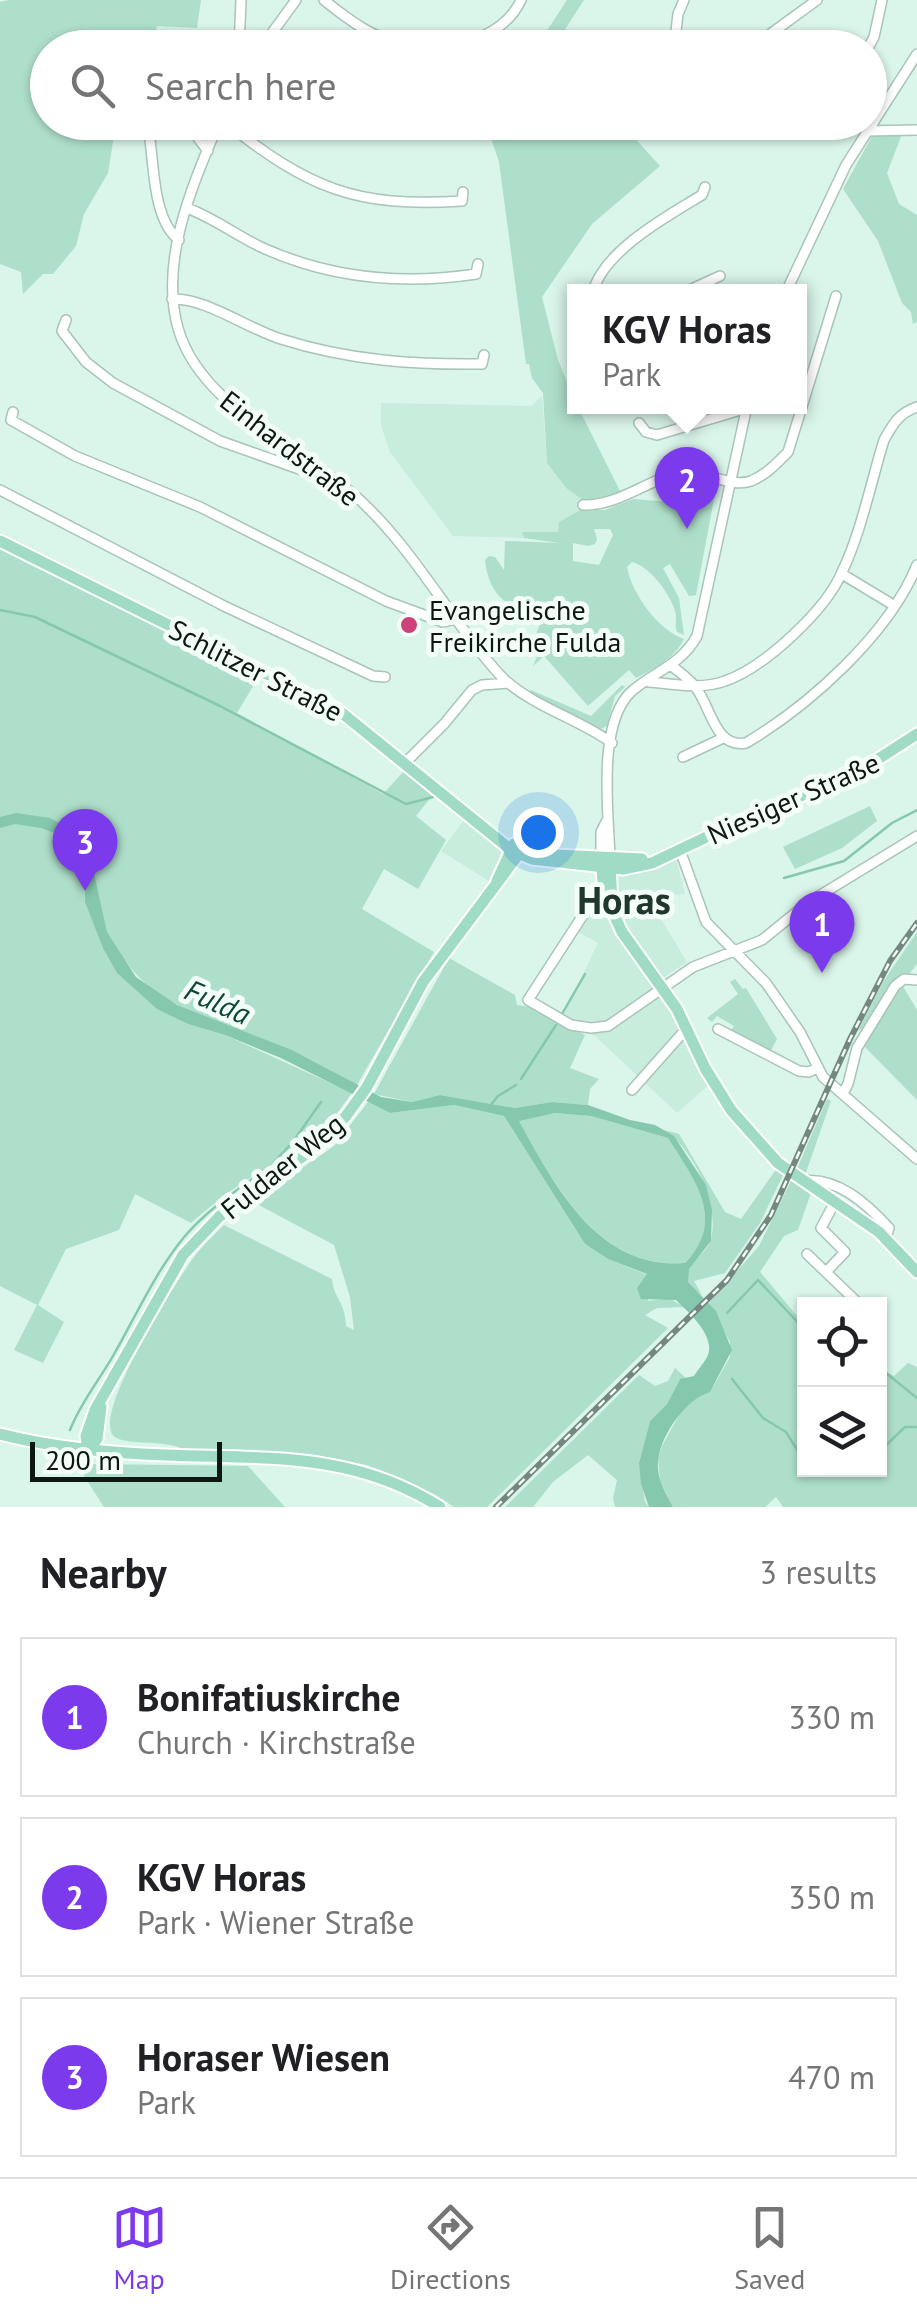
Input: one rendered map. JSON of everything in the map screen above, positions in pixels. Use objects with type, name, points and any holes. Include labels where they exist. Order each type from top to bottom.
[{"type":"main road","name":"Schlitzer Straße","points":[[0,541],[324,701],[363,727],[490,833],[529,858],[606,863]]},
{"type":"main road","name":"Niesiger Straße","points":[[606,863],[642,866],[858,772],[898,750],[917,734]]},
{"type":"main road","name":"Fuldaer Weg","points":[[88,1451],[96,1444],[94,1424],[102,1398],[165,1283],[194,1242],[220,1216],[309,1152],[346,1116],[423,982],[496,884],[517,849]]},
{"type":"main road","points":[[606,863],[604,893],[622,932],[687,1028],[731,1110],[778,1163],[886,1238],[917,1272]]},
{"type":"main road","points":[[606,863],[612,907]]},
{"type":"main road","points":[[58,1447],[78,1438],[94,1424],[106,1440],[126,1453]]},
{"type":"main road","points":[[0,1434],[88,1451],[322,1462],[375,1475],[440,1507]]},
{"type":"street","points":[[240,30],[241,0]]},
{"type":"street","points":[[283,0],[288,10]]},
{"type":"street","points":[[274,30],[296,0]]},
{"type":"street","points":[[324,0],[366,30]]},
{"type":"street","points":[[491,30],[506,21],[521,0]]},
{"type":"street","points":[[676,30],[684,0]]},
{"type":"street","points":[[771,30],[816,0]]},
{"type":"street","points":[[875,30],[882,0]]},
{"type":"street","points":[[887,99],[917,54]]},
{"type":"street","points":[[887,130],[917,130]]},
{"type":"street","points":[[150,140],[160,201],[169,231],[179,240]]},
{"type":"street","points":[[199,140],[208,152]]},
{"type":"street","name":"Einhardstraße","points":[[214,140],[188,208],[172,274],[172,298],[180,336],[206,380],[235,408],[315,464],[382,522],[509,683],[612,743]]},
{"type":"street","points":[[247,140],[284,166],[337,191],[402,204],[462,202],[463,192]]},
{"type":"street","points":[[789,284],[812,230],[861,140]]},
{"type":"street","points":[[597,284],[608,265],[647,229],[702,195],[705,187]]},
{"type":"street","points":[[188,208],[283,256],[339,273],[391,280],[440,279],[476,274],[478,264]]},
{"type":"street","points":[[702,284],[720,276]]},
{"type":"street","points":[[807,390],[836,296]]},
{"type":"street","points":[[172,298],[192,300],[277,338],[346,356],[400,363],[482,364],[484,354]]},
{"type":"street","points":[[66,320],[62,331],[80,355],[127,391],[243,452],[302,470],[315,464]]},
{"type":"street","points":[[645,682],[696,686],[723,682],[744,673],[810,618],[842,574],[884,440],[904,411],[917,407]]},
{"type":"street","points":[[13,412],[12,420],[75,456],[200,507],[404,609],[443,622],[456,619]]},
{"type":"street","points":[[640,423],[646,432],[657,435],[724,414]]},
{"type":"street","points":[[606,863],[601,832],[606,822],[612,743],[620,707],[627,696],[672,666],[692,644],[700,626],[745,414]]},
{"type":"street","points":[[583,505],[601,505],[687,472],[739,483],[754,480],[788,452],[800,414]]},
{"type":"street","points":[[0,490],[224,606],[372,676],[385,677]]},
{"type":"street","points":[[672,666],[696,686],[723,738],[746,743],[791,712],[831,677],[896,606],[916,570]]},
{"type":"street","points":[[842,574],[896,606]]},
{"type":"street","points":[[405,763],[472,690],[482,685],[509,683]]},
{"type":"street","points":[[684,757],[723,738]]},
{"type":"street","points":[[604,893],[596,895],[528,1000],[570,1025],[608,1026],[693,967],[762,940],[809,902],[917,836]]},
{"type":"street","points":[[680,850],[706,922],[776,996],[800,1032],[817,1068],[917,1159]]},
{"type":"street","points":[[843,1093],[857,1048],[895,986],[904,979],[917,980]]},
{"type":"street","points":[[632,1090],[687,1028]]},
{"type":"street","points":[[718,1029],[799,1071],[817,1068]]},
{"type":"street","points":[[798,1178],[820,1178],[868,1204],[889,1228],[886,1238]]},
{"type":"street","points":[[826,1272],[846,1252],[821,1228],[834,1202]]},
{"type":"street","points":[[807,1254],[852,1297]]},
{"type":"shaded area","points":[[201,0],[197,28],[30,30],[30,140],[113,140],[108,173],[84,214],[76,246],[53,274],[43,274],[23,294],[21,272],[0,264],[0,2]]},
{"type":"shaded area","points":[[567,0],[584,0],[565,30],[548,29]]},
{"type":"shaded area","points":[[902,134],[887,173],[899,204],[917,215],[917,322],[913,324],[878,241],[843,189],[870,140],[887,140],[887,135]]},
{"type":"shaded area","points":[[492,140],[636,140],[660,166],[592,224],[542,297],[567,382],[567,414],[582,414],[620,491],[601,501],[583,500],[566,488],[547,463],[543,393],[526,364],[499,162]]},
{"type":"shaded area","points":[[542,396],[547,463],[566,488],[583,500],[582,509],[559,522],[558,532],[523,532],[524,538],[453,536],[390,452],[381,426],[381,403],[531,406]]},
{"type":"shaded area","points":[[687,477],[717,483],[696,595],[689,596],[670,564],[663,568],[679,598],[684,635],[677,632],[674,608],[660,583],[639,565],[632,562],[627,567],[648,610],[665,628],[684,639],[663,662],[636,678],[629,670],[588,706],[544,656],[533,666],[541,647],[535,637],[541,621],[556,609],[529,610],[508,603],[493,587],[485,560],[495,557],[504,570],[505,541],[560,543],[524,538],[522,532],[558,532],[559,522],[582,509],[605,510],[633,499],[682,503],[696,494],[693,489],[672,482]],"holes":[[[594,529],[610,529],[613,535],[599,565],[573,561],[573,543],[595,544]]]},
{"type":"shaded area","points":[[0,547],[258,678],[237,713],[383,794],[405,770],[432,796],[416,816],[446,840],[418,889],[384,869],[362,909],[434,952],[357,1085],[296,1053],[177,1005],[139,978],[125,960],[122,971],[188,1024],[225,1035],[352,1093],[303,1152],[247,1180],[191,1223],[135,1194],[119,1230],[66,1249],[38,1305],[64,1322],[43,1363],[14,1350],[37,1305],[0,1286]]},
{"type":"shaded area","points":[[622,685],[625,687],[615,696],[607,726],[601,729],[529,692],[591,716]]},
{"type":"shaded area","points":[[870,806],[877,821],[842,848],[795,869],[783,847]]},
{"type":"shaded area","points":[[16,813],[50,818],[86,837],[107,932],[136,977],[177,1005],[292,1050],[381,1097],[412,1102],[440,1095],[515,1108],[552,1102],[588,1105],[655,1125],[674,1136],[706,1185],[712,1210],[711,1241],[689,1269],[688,1282],[716,1311],[732,1350],[710,1392],[681,1413],[661,1447],[659,1474],[673,1507],[649,1507],[639,1463],[650,1421],[667,1404],[680,1379],[694,1376],[708,1355],[708,1340],[700,1325],[676,1300],[641,1299],[637,1288],[647,1274],[608,1259],[585,1244],[504,1116],[454,1105],[390,1113],[281,1058],[157,1009],[117,973],[103,948],[85,902],[85,876],[78,850],[65,837],[41,828],[15,824],[0,828],[0,817]],"holes":[[[555,1113],[591,1116],[668,1138],[696,1184],[705,1215],[704,1231],[685,1263],[654,1262],[627,1253],[604,1238],[564,1196],[519,1121]]]},
{"type":"shaded area","points":[[464,820],[502,852],[489,881],[441,851]]},
{"type":"shaded area","points":[[676,858],[685,894],[663,896],[661,919],[687,962],[651,986],[680,1025],[710,1084],[677,1113],[595,1036],[561,1020],[598,943],[576,931],[598,899],[622,872]]},
{"type":"shaded area","points":[[917,932],[917,964],[910,973],[899,976],[865,1027],[858,1031],[883,982]]},
{"type":"shaded area","points":[[449,958],[515,995],[517,1005],[530,1007],[585,1035],[570,1068],[599,1079],[590,1089],[588,1105],[552,1102],[515,1108],[440,1095],[412,1102],[374,1094]]},
{"type":"shaded area","points":[[735,979],[746,988],[777,1039],[770,1052],[731,1031],[734,1026],[717,1016],[712,1022],[707,1018],[738,994],[730,982]]},
{"type":"shaded area","points":[[901,983],[917,1010],[917,1100],[862,1044]]},
{"type":"shaded area","points":[[827,1099],[831,1101],[804,1178],[796,1171]]},
{"type":"shaded area","points":[[368,1102],[390,1113],[454,1105],[504,1116],[585,1244],[608,1259],[648,1275],[648,1301],[669,1298],[684,1307],[657,1308],[645,1315],[668,1328],[487,1507],[454,1507],[367,1465],[308,1454],[183,1449],[129,1441],[115,1437],[110,1425],[125,1377],[156,1316],[197,1253],[224,1225],[332,1279],[346,1326],[354,1330],[350,1297],[334,1245],[253,1202],[334,1146]]},
{"type":"shaded area","points":[[555,1113],[591,1116],[668,1138],[696,1185],[705,1216],[704,1231],[685,1263],[654,1262],[627,1253],[583,1218],[547,1171],[518,1120]]},
{"type":"shaded area","points":[[664,1130],[679,1134],[725,1212],[741,1219],[777,1168],[784,1173],[760,1223],[725,1273],[694,1281],[702,1295],[687,1278],[711,1239],[712,1210],[694,1163]]},
{"type":"shaded area","points":[[792,1179],[811,1193],[798,1230],[784,1236],[760,1272],[797,1316],[797,1477],[887,1477],[887,1372],[894,1376],[908,1363],[917,1367],[917,1507],[783,1507],[776,1497],[765,1507],[673,1507],[660,1481],[658,1458],[662,1446],[685,1404],[713,1387],[730,1357],[730,1342],[709,1303],[759,1246]]},
{"type":"shaded area","points":[[675,1368],[687,1379],[680,1379],[667,1404],[650,1421],[639,1463],[649,1507],[615,1507],[617,1480],[588,1455],[553,1482],[533,1507],[505,1507],[639,1375],[655,1386],[668,1381]]},
{"type":"shaded area","points":[[86,1464],[248,1466],[285,1507],[104,1507],[84,1476]]},
{"type":"waterway","points":[[0,610],[35,617],[220,706],[406,804],[433,797]]},
{"type":"waterway","points":[[784,878],[844,861],[892,823],[917,810]]},
{"type":"waterway","points":[[562,1014],[585,974]]},
{"type":"waterway","points":[[521,1079],[556,1025]]},
{"type":"waterway","points":[[490,1106],[516,1085]]},
{"type":"waterway","points":[[274,1162],[321,1102]]},
{"type":"waterway","points":[[70,1430],[174,1250],[204,1217],[269,1167]]},
{"type":"waterway","points":[[727,1313],[758,1280],[797,1322]]},
{"type":"waterway","points":[[887,1374],[917,1398]]},
{"type":"waterway","points":[[732,1379],[763,1418],[786,1432],[797,1450]]},
{"type":"waterway","points":[[887,1444],[905,1427],[917,1427]]},
{"type":"railway","points":[[496,1507],[727,1280],[771,1215],[850,1039],[890,961],[917,923]]},
{"type":"place","name":"KGV Horas","points":[[687,529]]},
{"type":"place","name":"Evangelische Freikirche Fulda","points":[[409,625]]},
{"type":"place","name":"Horaser Wiesen","points":[[85,891]]},
{"type":"place","name":"Bonifatiuskirche","points":[[822,973]]},
{"type":"district","name":"Horas","points":[[624,899]]},
{"type":"water label","name":"Fulda","points":[[218,1001]]}]
